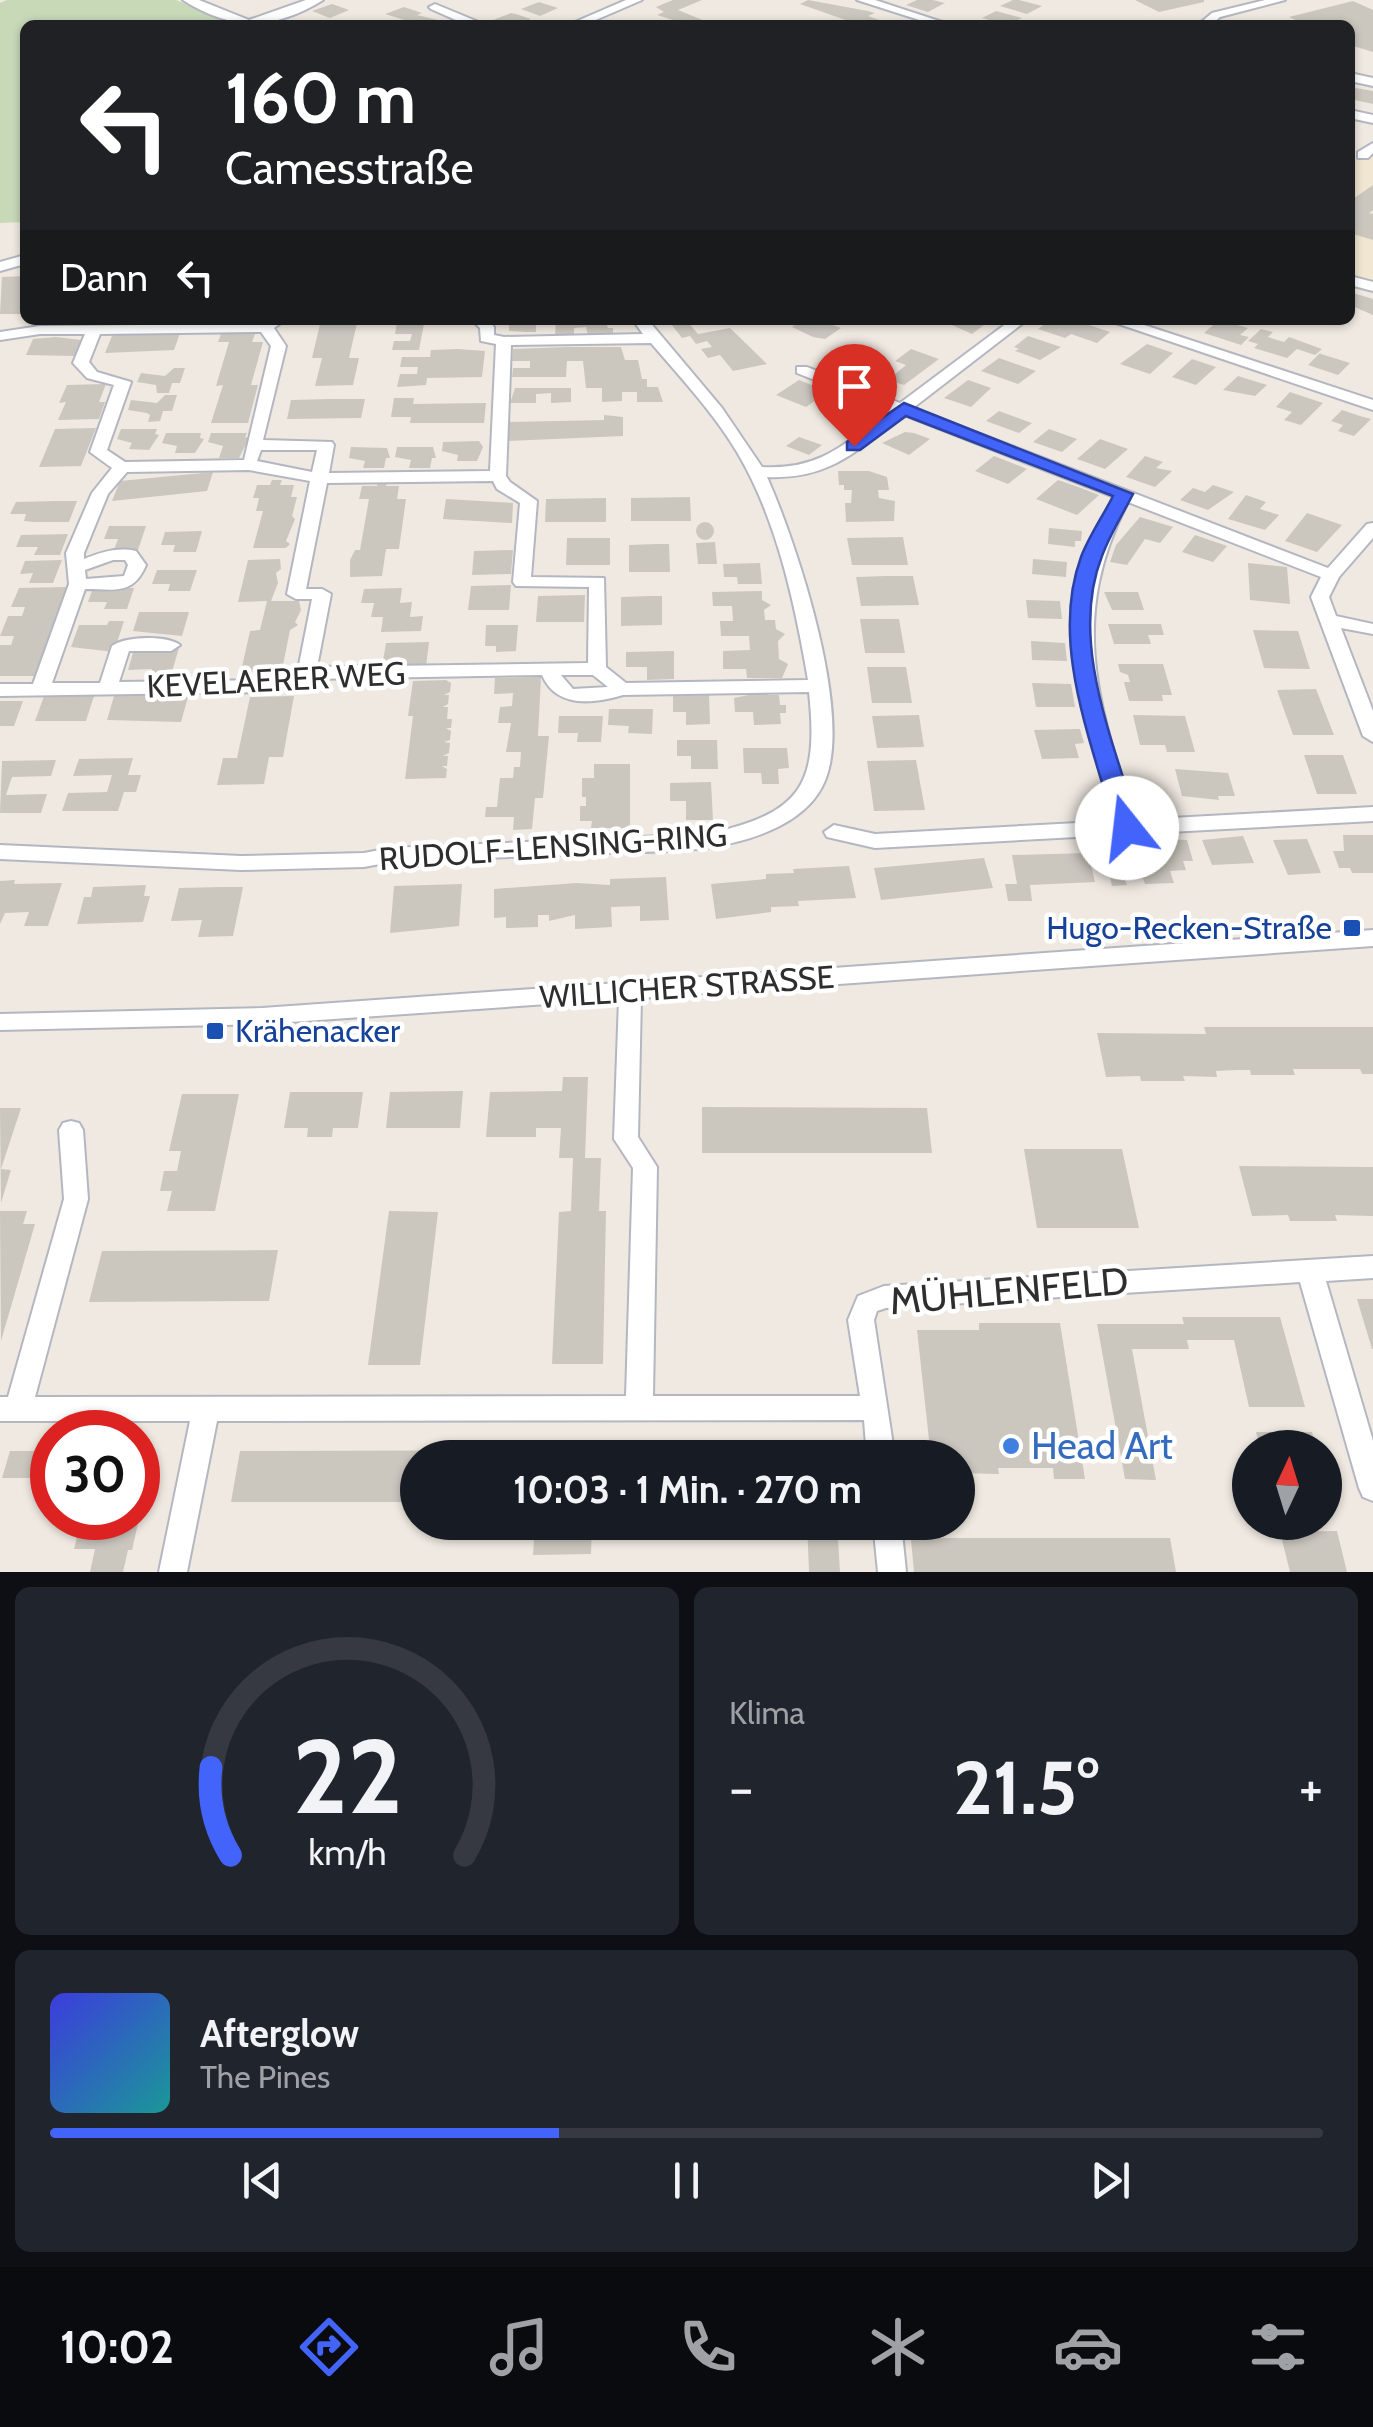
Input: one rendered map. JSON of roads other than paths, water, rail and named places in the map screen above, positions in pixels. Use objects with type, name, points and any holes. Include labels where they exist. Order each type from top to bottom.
[{"type":"street","points":[[189,0],[238,20]]},
{"type":"street","points":[[263,20],[316,0]]},
{"type":"street","points":[[586,20],[636,0]]},
{"type":"street","points":[[863,0],[929,20]]},
{"type":"street","points":[[888,8],[904,0]]},
{"type":"street","points":[[1210,20],[1216,15],[1280,0]]},
{"type":"street","points":[[435,7],[465,20]]},
{"type":"street","points":[[0,336],[34,325],[94,329],[212,325]]},
{"type":"street","points":[[249,465],[279,346],[272,325]]},
{"type":"street","points":[[484,325],[486,338],[504,341],[654,338]]},
{"type":"street","name":"RUDOLF-LENSING-RING","points":[[0,852],[241,863],[364,860],[390,855],[708,840],[772,822],[793,808],[815,784],[826,752],[804,601],[757,472],[709,404],[644,325]]},
{"type":"street","points":[[757,472],[781,473],[828,464],[1013,325]]},
{"type":"street","points":[[1129,325],[1373,404]]},
{"type":"street","points":[[94,329],[81,363],[92,375],[124,382],[98,452],[113,474]]},
{"type":"street","points":[[504,341],[498,476],[503,484],[529,501],[522,582],[598,582],[597,669],[622,690]]},
{"type":"street","points":[[802,370],[1332,575]]},
{"type":"street","points":[[254,446],[326,445],[296,594],[322,594],[307,673]]},
{"type":"street","points":[[113,474],[249,465],[319,478],[498,476]]},
{"type":"street","points":[[41,689],[78,576],[76,553],[87,521],[113,474]]},
{"type":"street","points":[[1124,494],[1091,558],[1083,596],[1082,632],[1084,673],[1127,828]]},
{"type":"street","points":[[1373,528],[1332,575],[1320,597],[1373,736]]},
{"type":"street","points":[[1327,620],[1373,628]]},
{"type":"street","points":[[108,688],[121,646],[171,645]]},
{"type":"street","name":"KEVELAERER WEG","points":[[0,690],[279,686],[307,673],[597,669]]},
{"type":"street","points":[[552,670],[551,678],[568,695],[602,695],[622,690],[816,686]]},
{"type":"street","points":[[834,832],[875,841],[1373,814]]},
{"type":"street","name":"WILLICHER STRASSE","points":[[0,1022],[262,1016],[1373,938]]},
{"type":"street","points":[[630,991],[626,1139],[645,1168],[639,1408]]},
{"type":"street","points":[[70,1130],[76,1200],[9,1409],[205,1412],[876,1408],[879,1440]]},
{"type":"street","name":"MÜHLENFELD","points":[[876,1408],[861,1320],[867,1304],[884,1296],[1373,1267]]},
{"type":"street","points":[[1310,1271],[1373,1488]]},
{"type":"street","points":[[173,1572],[205,1412]]},
{"type":"street","points":[[889,1540],[892,1572]]},
{"type":"place","name":"Hugo-Recken-Straße","points":[[1352,928]]},
{"type":"place","name":"Krähenacker","points":[[215,1031]]},
{"type":"place","name":"Head Art","points":[[1011,1446]]}]
